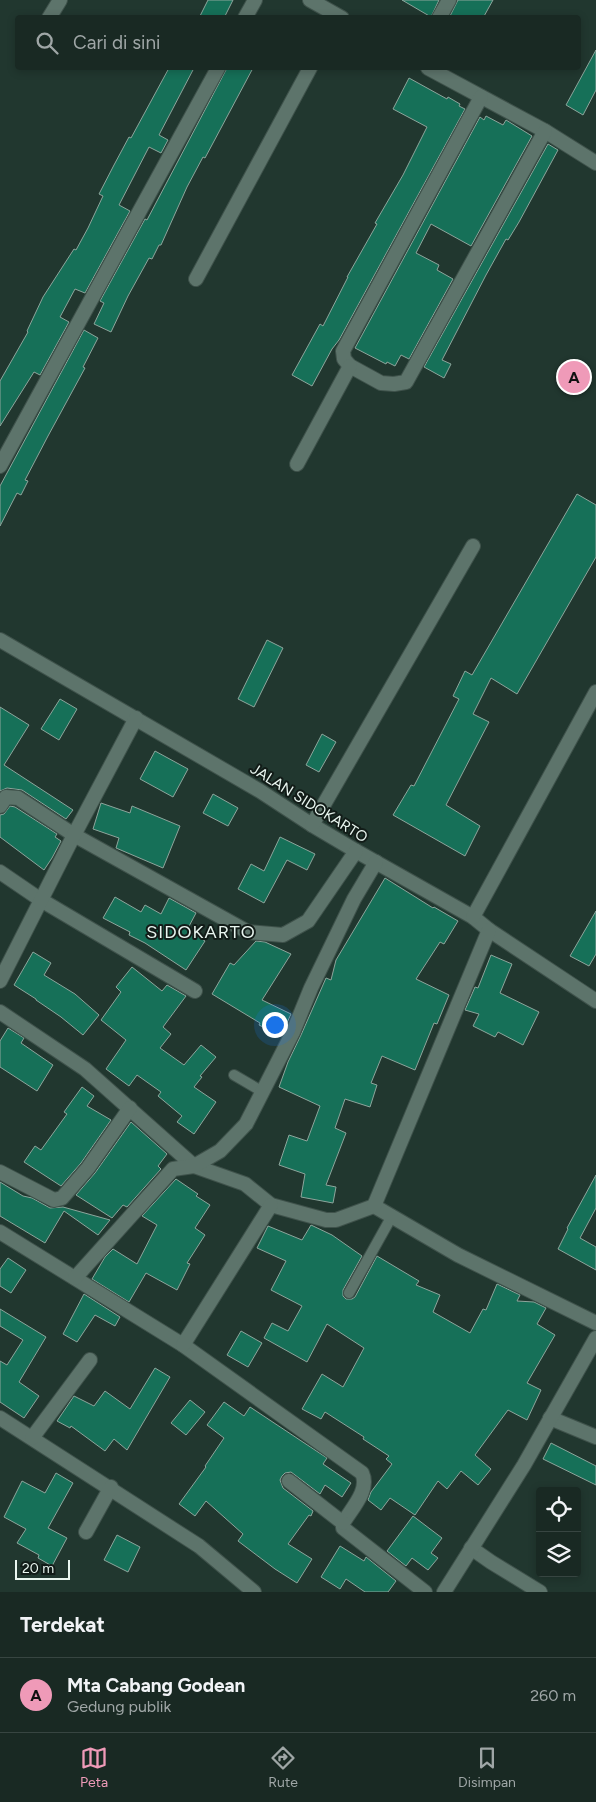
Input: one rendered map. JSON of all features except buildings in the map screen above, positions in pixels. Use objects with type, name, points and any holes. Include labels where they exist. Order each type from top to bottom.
[{"type":"street","points":[[51,15],[60,0]]},
{"type":"street","points":[[247,15],[255,0]]},
{"type":"street","points":[[310,0],[336,15]]},
{"type":"street","points":[[441,15],[449,0]]},
{"type":"street","points":[[0,466],[217,70]]},
{"type":"street","points":[[196,279],[309,70]]},
{"type":"street","points":[[432,70],[545,131],[596,163]]},
{"type":"street","points":[[481,97],[343,351],[344,359],[350,366],[381,382],[394,384],[406,382],[545,131]]},
{"type":"street","points":[[297,464],[350,366]]},
{"type":"street","points":[[312,825],[473,546]]},
{"type":"street","name":"JALAN SIDOKARTO","points":[[0,640],[260,791],[356,851],[473,917],[489,930],[596,1001]]},
{"type":"street","points":[[473,917],[596,692]]},
{"type":"street","points":[[0,981],[136,718]]},
{"type":"street","points":[[0,806],[6,797],[18,798],[74,835],[248,932],[282,935],[308,921],[356,851]]},
{"type":"street","points":[[75,1278],[173,1169],[194,1166],[220,1151],[246,1124],[293,1032],[311,988],[350,908],[376,862]]},
{"type":"street","points":[[0,872],[41,900],[194,991]]},
{"type":"street","points":[[0,1012],[85,1069],[194,1166],[245,1184],[271,1205],[326,1220],[336,1220],[374,1206],[489,930]]},
{"type":"street","points":[[0,1172],[54,1200],[62,1198],[88,1168],[130,1108]]},
{"type":"street","points":[[184,1345],[271,1205]]},
{"type":"street","points":[[374,1206],[458,1255],[596,1323]]},
{"type":"street","points":[[0,1232],[184,1345],[362,1473],[365,1478],[364,1489],[343,1523],[343,1528],[425,1592]]},
{"type":"street","points":[[444,1592],[524,1465],[596,1338]]},
{"type":"street","points":[[32,1438],[90,1360]]},
{"type":"street","points":[[0,1418],[111,1487],[199,1546],[254,1592]]},
{"type":"street","points":[[550,1418],[596,1437]]},
{"type":"street","points":[[290,1481],[343,1523]]},
{"type":"street","points":[[86,1532],[111,1487]]},
{"type":"street","points":[[472,1548],[540,1592]]},
{"type":"lane","points":[[234,1075],[263,1092]]},
{"type":"lane","points":[[349,1293],[392,1216]]},
{"type":"place","name":"Mta Cabang Godean","points":[[574,377]]},
{"type":"district","name":"SIDOKARTO","points":[[201,932]]}]
